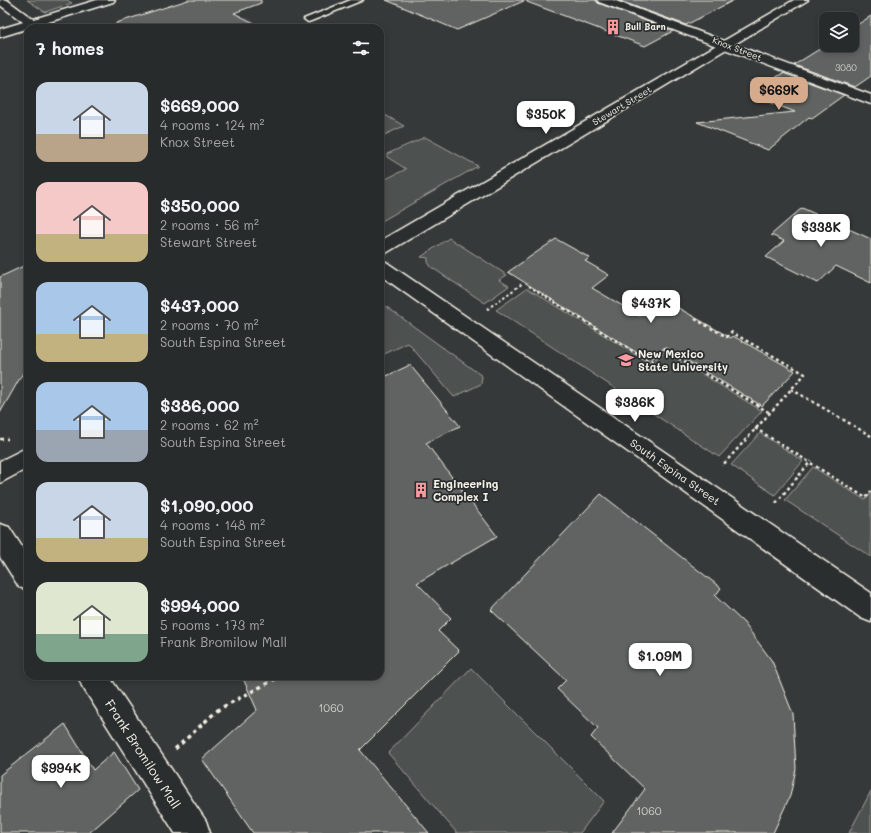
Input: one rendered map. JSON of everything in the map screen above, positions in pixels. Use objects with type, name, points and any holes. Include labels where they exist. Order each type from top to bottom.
[{"type":"street","points":[[0,0],[33,24]]},
{"type":"street","points":[[42,24],[109,0]]},
{"type":"street","name":"Knox Street","points":[[604,0],[871,100]]},
{"type":"street","name":"Stewart Street","points":[[384,247],[802,0]]},
{"type":"street","points":[[0,33],[24,28]]},
{"type":"street","name":"South Espina Street","points":[[384,269],[871,609]]},
{"type":"street","points":[[0,473],[24,458]]},
{"type":"street","points":[[0,535],[24,572]]},
{"type":"street","name":"Frank Bromilow Mall","points":[[95,680],[194,833]]},
{"type":"lane","points":[[308,19],[359,0]]},
{"type":"path","points":[[487,309],[522,284]]},
{"type":"path","points":[[529,286],[650,362],[664,349],[770,413]]},
{"type":"path","points":[[695,319],[726,337],[731,332],[805,374],[722,466]]},
{"type":"path","points":[[791,389],[871,436]]},
{"type":"path","points":[[756,428],[866,498],[871,491]]},
{"type":"path","points":[[0,439],[10,439]]},
{"type":"path","points":[[776,503],[810,462]]},
{"type":"path","points":[[152,769],[219,709],[273,680]]},
{"type":"shaded area","points":[[27,0],[67,0],[72,3],[45,12]]},
{"type":"shaded area","points":[[384,114],[404,126],[384,135]]},
{"type":"shaded area","points":[[425,137],[478,166],[384,220],[384,180],[406,169],[387,157],[387,154]]},
{"type":"shaded area","points":[[449,238],[507,275],[499,280],[509,286],[485,303],[431,267],[428,262],[428,258],[421,257]]},
{"type":"shaded area","points":[[527,288],[651,364],[664,352],[682,362],[677,368],[684,371],[689,366],[762,411],[719,457],[496,310]]},
{"type":"shaded area","points":[[384,305],[482,376],[481,384],[454,397],[408,343],[384,354]]},
{"type":"shaded area","points":[[760,433],[803,461],[775,495],[731,465]]},
{"type":"shaded area","points":[[813,467],[865,500],[871,493],[871,557],[785,500]]},
{"type":"shaded area","points":[[471,668],[604,801],[580,833],[457,833],[388,753]]},
{"type":"shaded area","points":[[871,791],[871,833],[849,833]]},
{"type":"building","points":[[188,0],[261,0],[261,3],[234,13],[256,24],[116,23]]},
{"type":"building","points":[[386,0],[526,0],[457,30]]},
{"type":"building","points":[[527,0],[596,0],[598,3],[673,31],[645,46],[527,2]]},
{"type":"building","points":[[617,0],[734,0],[686,25]]},
{"type":"building","points":[[871,16],[871,76],[855,87],[794,65],[819,49],[819,52],[859,52],[859,24]]},
{"type":"building","points":[[783,73],[844,95],[812,118],[809,117],[768,150],[697,122],[795,112],[749,94]]},
{"type":"building","points":[[802,208],[871,239],[871,283],[836,266],[818,283],[766,257],[784,241],[771,235]]},
{"type":"building","points":[[556,239],[590,258],[585,261],[609,275],[592,288],[640,316],[661,299],[731,338],[733,336],[795,371],[762,406],[665,347],[650,361],[508,272]]},
{"type":"building","points":[[24,266],[24,371],[0,413],[0,277]]},
{"type":"building","points":[[410,365],[460,426],[426,443],[497,536],[417,583],[451,618],[438,631],[459,651],[360,750],[429,833],[253,833],[202,759],[257,710],[244,680],[384,680],[384,377]]},
{"type":"building","points":[[601,494],[721,588],[715,596],[744,623],[772,661],[793,714],[796,769],[790,796],[773,833],[612,833],[645,789],[591,737],[598,728],[557,689],[566,680],[491,610]]},
{"type":"building","points":[[65,724],[93,770],[114,752],[138,790],[89,833],[0,833],[0,775]]},
{"type":"place","name":"Bull Barn","points":[[613,27]]},
{"type":"place","name":"New Mexico State University","points":[[626,360]]},
{"type":"place","name":"Engineering Complex I","points":[[421,490]]}]
